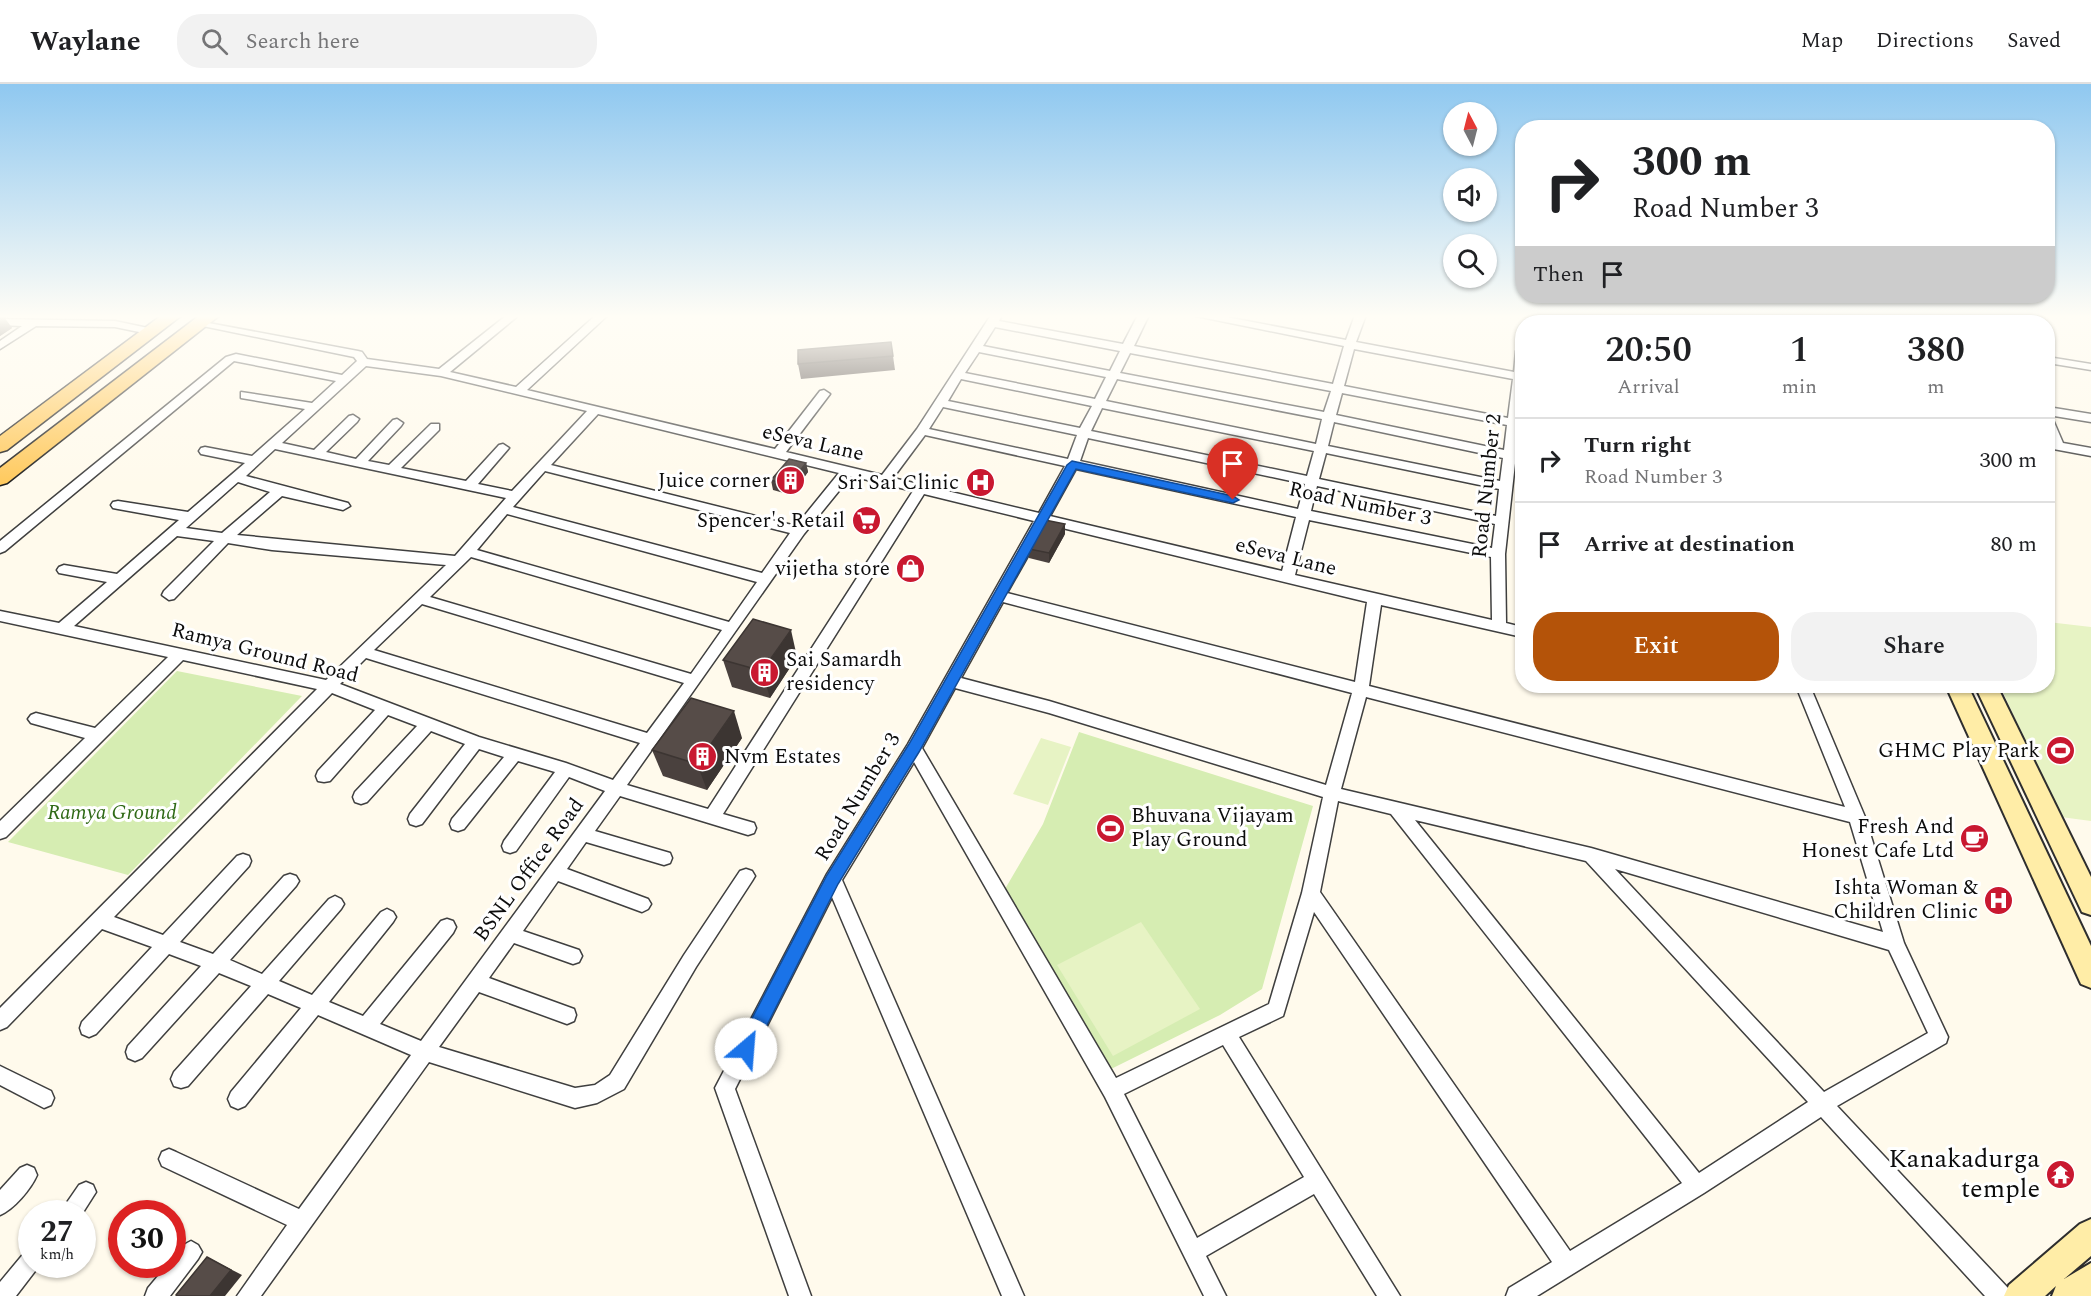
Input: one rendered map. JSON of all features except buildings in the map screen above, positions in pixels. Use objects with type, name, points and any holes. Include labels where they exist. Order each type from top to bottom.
[{"type":"main road","points":[[0,438],[89,372]]},
{"type":"main road","points":[[0,446],[99,372]]},
{"type":"main road","points":[[0,463],[128,372]]},
{"type":"main road","points":[[0,478],[135,372]]},
{"type":"main road","points":[[1960,693],[2091,975]]},
{"type":"main road","points":[[1989,693],[2091,904]]},
{"type":"main road","points":[[2020,1296],[2091,1235]]},
{"type":"main road","points":[[2067,1296],[2091,1279]]},
{"type":"street","points":[[0,548],[215,372]]},
{"type":"street","points":[[308,372],[345,379]]},
{"type":"street","points":[[63,628],[237,477],[353,372]]},
{"type":"street","name":"eSeva Lane","points":[[431,372],[596,409],[777,455],[886,479],[1041,519],[1375,599],[1515,630]]},
{"type":"street","points":[[518,391],[540,372]]},
{"type":"street","points":[[886,479],[922,431],[961,372]]},
{"type":"street","points":[[1096,372],[1509,455]]},
{"type":"street","name":"Road Number 3","points":[[800,1296],[725,1088],[833,879],[914,748],[1072,465],[1084,432],[1116,372]]},
{"type":"street","points":[[1247,372],[1515,422]]},
{"type":"street","points":[[1287,577],[1302,514],[1342,372]]},
{"type":"street","points":[[1497,372],[1515,375]]},
{"type":"street","points":[[959,375],[1505,486]]},
{"type":"street","points":[[777,455],[824,394]]},
{"type":"street","points":[[245,395],[314,407]]},
{"type":"street","points":[[940,403],[1501,521]]},
{"type":"street","points":[[0,1021],[363,652],[463,557],[515,496],[596,409]]},
{"type":"street","points":[[2055,412],[2091,418]]},
{"type":"street","points":[[317,454],[353,419]]},
{"type":"street","points":[[359,463],[397,423]]},
{"type":"street","points":[[392,470],[435,427]]},
{"type":"street","name":"Road Number 3","points":[[922,431],[1072,465],[1498,554]]},
{"type":"street","name":"Road Number 2","points":[[1499,626],[1498,554],[1509,455],[1515,434]]},
{"type":"street","points":[[273,445],[515,496]]},
{"type":"street","points":[[2055,445],[2091,452]]},
{"type":"street","points":[[469,486],[502,448]]},
{"type":"street","points":[[205,451],[255,461]]},
{"type":"street","points":[[544,466],[799,531]]},
{"type":"street","name":"BSNL Office Road","points":[[248,1296],[732,628],[799,531],[848,471]]},
{"type":"street","points":[[237,477],[280,491],[343,506]]},
{"type":"street","points":[[713,816],[921,489]]},
{"type":"street","points":[[169,595],[225,538],[280,491]]},
{"type":"street","points":[[117,505],[190,517]]},
{"type":"street","points":[[505,509],[765,579]]},
{"type":"street","points":[[175,531],[272,545],[463,557],[732,628]]},
{"type":"street","points":[[64,570],[120,579]]},
{"type":"street","points":[[999,596],[1857,817]]},
{"type":"street","points":[[421,599],[693,681]]},
{"type":"street","points":[[1112,1090],[1276,1010],[1311,893],[1332,793],[1361,689],[1375,599]]},
{"type":"street","name":"Ramya Ground Road","points":[[0,616],[329,687],[386,706],[476,742],[566,769],[615,788],[748,828]]},
{"type":"street","points":[[363,652],[650,740]]},
{"type":"street","points":[[0,832],[180,654]]},
{"type":"street","points":[[951,681],[1049,707],[1332,793],[1591,855],[1895,944]]},
{"type":"street","points":[[1517,1296],[1698,1186],[1821,1105],[1939,1037],[1895,944],[1857,817],[1806,693]]},
{"type":"street","points":[[324,776],[386,706]]},
{"type":"street","points":[[36,719],[98,735]]},
{"type":"street","points":[[361,797],[429,723]]},
{"type":"street","points":[[416,819],[476,742]]},
{"type":"street","points":[[914,748],[1112,1090],[1215,1296]]},
{"type":"street","points":[[458,824],[515,754]]},
{"type":"street","points":[[510,846],[566,769]]},
{"type":"street","points":[[1397,809],[1698,1186]]},
{"type":"street","points":[[582,834],[664,858]]},
{"type":"street","points":[[1591,855],[2000,1296]]},
{"type":"street","points":[[88,1028],[243,861]]},
{"type":"street","points":[[555,872],[642,904]]},
{"type":"street","points":[[100,920],[216,963],[425,1052],[575,1098],[604,1091],[617,1082],[690,961],[746,876]]},
{"type":"street","points":[[833,879],[1013,1296]]},
{"type":"street","points":[[135,1052],[290,881]]},
{"type":"street","points":[[1311,893],[1567,1265]]},
{"type":"street","points":[[181,1079],[334,904]]},
{"type":"street","points":[[238,1099],[387,917]]},
{"type":"street","points":[[366,1027],[447,927]]},
{"type":"street","points":[[510,934],[573,956]]},
{"type":"street","points":[[476,982],[567,1016]]},
{"type":"street","points":[[1227,1035],[1389,1296]]},
{"type":"street","points":[[0,1075],[44,1098]]},
{"type":"street","points":[[169,1159],[302,1221]]},
{"type":"street","points":[[0,1205],[27,1175]]},
{"type":"street","points":[[1193,1252],[1318,1180]]},
{"type":"street","points":[[80,1200],[86,1192]]},
{"type":"street","points":[[156,1296],[191,1252]]},
{"type":"street","points":[[2,1296],[18,1276]]},
{"type":"green space","name":"GHMC Play Park","points":[[2055,623],[2091,627],[2091,821],[2061,817],[2003,693],[2055,693]]},
{"type":"green space","name":"Ramya Ground","points":[[177,671],[302,696],[128,875],[8,842]]},
{"type":"green space","points":[[1079,732],[1313,806],[1262,989],[1220,1015],[1111,1069],[1005,889],[1043,824]]},
{"type":"green space","points":[[1041,738],[1071,747],[1048,805],[1013,794]]},
{"type":"green space","points":[[1141,922],[1200,1009],[1113,1056],[1057,965]]},
{"type":"place","name":"Juice corner","points":[[791,481]]},
{"type":"place","name":"Sri Sai Clinic","points":[[980,483]]},
{"type":"place","name":"Spencer's Retail","points":[[866,521]]},
{"type":"place","name":"vijetha store","points":[[911,569]]},
{"type":"place","name":"Sai Samardh residency","points":[[765,672]]},
{"type":"place","name":"GHMC Play Park","points":[[2061,751]]},
{"type":"place","name":"Nvm Estates","points":[[703,757]]},
{"type":"place","name":"Bhuvana Vijayam Play Ground","points":[[1110,828]]},
{"type":"place","name":"Fresh And Honest Cafe Ltd","points":[[1975,839]]},
{"type":"place","name":"Ishta Woman & Children Clinic","points":[[1999,900]]},
{"type":"place","name":"Kanakadurga temple","points":[[2061,1174]]},
{"type":"route","points":[[746,1049],[833,879],[914,748],[1072,465],[1233,500]]}]
